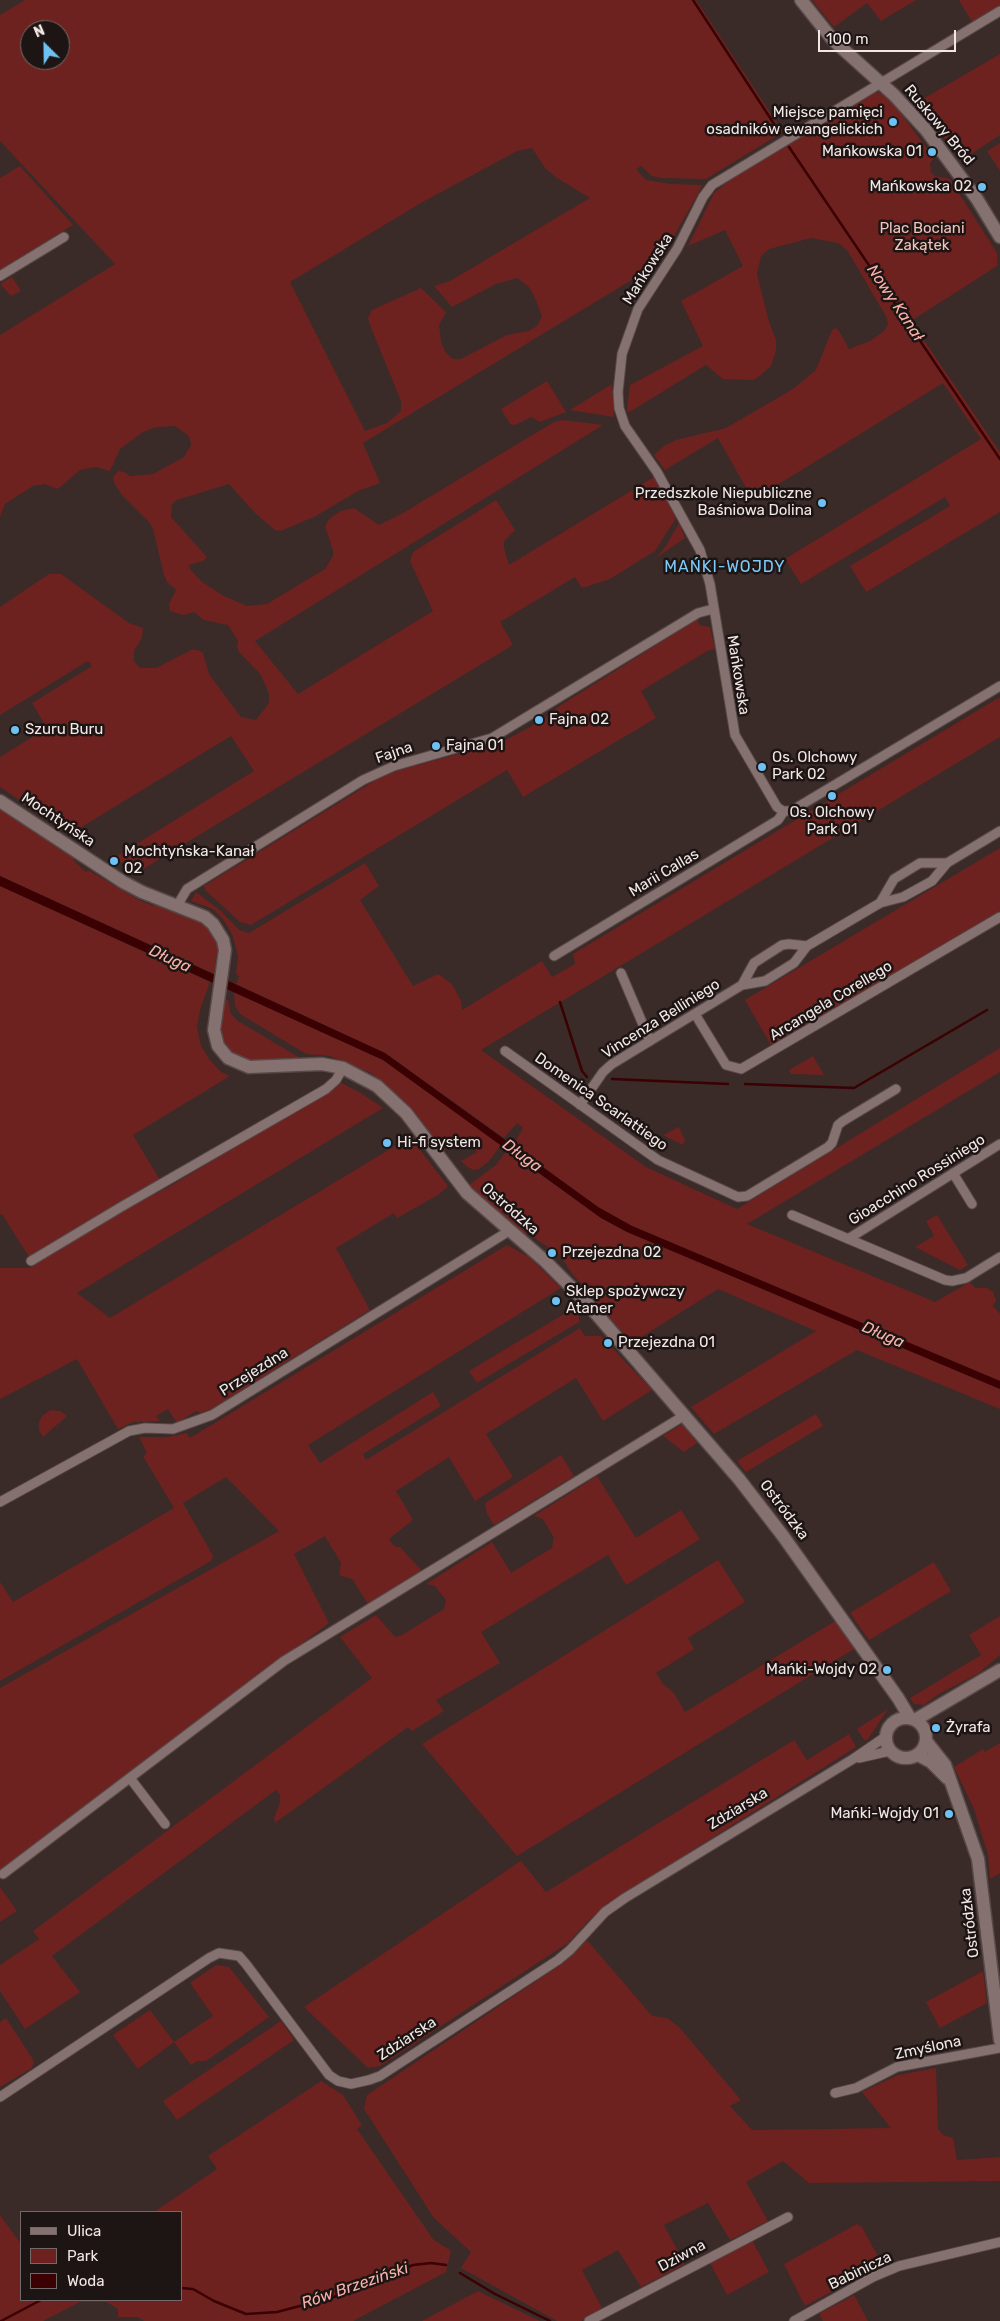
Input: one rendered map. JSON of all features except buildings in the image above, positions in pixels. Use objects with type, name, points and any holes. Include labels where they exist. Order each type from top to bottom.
[{"type":"street","name":"Ruskowy Bród","points":[[801,0],[833,40],[908,110],[939,146],[977,199],[1000,237]]},
{"type":"street","name":"Mańkowska","points":[[787,811],[777,807],[735,735],[707,572],[695,540],[663,482],[631,436],[621,417],[618,382],[626,338],[638,309],[677,249],[703,197],[712,185],[1000,11]]},
{"type":"street","points":[[0,276],[64,237]]},
{"type":"street","name":"Fajna","points":[[177,906],[183,893],[191,886],[363,780],[394,766],[492,738],[698,613],[713,609]]},
{"type":"street","name":"Marii Callas","points":[[554,956],[778,820],[787,811],[1000,686]]},
{"type":"street","name":"Mochtyńska","points":[[0,801],[123,882],[205,917],[218,931],[225,950],[222,971]]},
{"type":"street","name":"Vincenza Belliniego","points":[[580,1105],[607,1067],[742,985],[756,984],[794,963],[807,946],[880,903],[903,897],[932,881],[947,863],[1000,831]]},
{"type":"street","name":"Vincenza Belliniego","points":[[880,903],[894,879],[913,867],[928,861],[947,863]]},
{"type":"street","name":"Arcangela Corellego","points":[[695,1014],[726,1065],[741,1069],[1000,917]]},
{"type":"street","name":"Vincenza Belliniego","points":[[742,985],[754,963],[782,945],[807,946]]},
{"type":"street","name":"Ostródzka","points":[[222,971],[214,1030],[215,1038],[222,1052],[233,1062],[248,1068],[322,1064],[343,1068],[377,1086],[402,1108],[467,1193],[586,1302],[685,1415],[778,1529],[912,1719]]},
{"type":"street","points":[[621,973],[650,1041]]},
{"type":"street","name":"Domenica Scarlattiego","points":[[505,1051],[658,1160],[738,1197],[747,1196],[828,1147],[832,1143],[838,1125],[896,1089]]},
{"type":"street","points":[[31,1261],[326,1089],[336,1080],[343,1068]]},
{"type":"street","name":"Gioacchino Rossiniego","points":[[848,1239],[1000,1144]]},
{"type":"street","points":[[953,1173],[972,1204]]},
{"type":"street","points":[[792,1215],[945,1280],[952,1281],[966,1278],[1000,1257]]},
{"type":"street","name":"Przejezdna","points":[[0,1502],[129,1431],[145,1428],[173,1429],[212,1415],[509,1230]]},
{"type":"street","points":[[3,1874],[284,1661],[685,1415]]},
{"type":"street","points":[[952,1698],[925,1735],[918,1755],[910,1758],[901,1758],[890,1751],[885,1737],[889,1726],[896,1720],[912,1719],[1000,1670]]},
{"type":"street","name":"Ostródzka","points":[[890,1688],[896,1706],[896,1720]]},
{"type":"street","points":[[912,1719],[925,1735]]},
{"type":"street","name":"Ostródzka","points":[[925,1735],[942,1759],[966,1821],[978,1859],[1000,2040]]},
{"type":"street","name":"Zdziarska","points":[[0,2097],[201,1963],[219,1953],[239,1956],[284,2012],[329,2075],[338,2081],[351,2084],[380,2076],[558,1960],[570,1950],[605,1912],[625,1898],[854,1759],[885,1737]]},
{"type":"street","name":"Zdziarska","points":[[854,1759],[890,1751]]},
{"type":"street","name":"Ostródzka","points":[[918,1755],[931,1762],[948,1778]]},
{"type":"street","points":[[130,1778],[165,1824]]},
{"type":"street","name":"Zmyślona","points":[[835,2093],[856,2088],[896,2067],[1000,2048]]},
{"type":"street","name":"Dziwna","points":[[589,2321],[788,2216]]},
{"type":"street","name":"Babinicza","points":[[794,2321],[873,2277],[899,2266],[1000,2242]]},
{"type":"green space","points":[[25,0],[696,0],[783,132],[706,179],[661,178],[652,176],[641,166],[636,169],[646,180],[671,184],[703,185],[658,264],[363,443],[380,483],[358,491],[316,516],[281,531],[275,530],[255,513],[229,484],[177,500],[172,504],[171,517],[207,557],[203,561],[189,565],[190,569],[202,582],[224,596],[247,606],[267,604],[325,569],[333,556],[333,550],[325,526],[330,518],[341,511],[354,508],[379,525],[403,513],[554,422],[563,420],[603,425],[255,641],[298,694],[433,611],[410,561],[413,552],[496,500],[515,530],[504,541],[509,565],[654,477],[676,518],[655,551],[610,579],[582,588],[575,577],[500,622],[513,645],[138,872],[114,858],[254,771],[231,736],[70,834],[0,787],[0,757],[47,728],[32,703],[92,666],[88,661],[0,715],[0,607],[49,574],[61,574],[129,623],[143,628],[142,638],[134,651],[134,661],[140,668],[156,668],[191,650],[198,650],[203,653],[209,674],[241,717],[256,720],[269,703],[269,694],[261,675],[239,652],[237,647],[238,641],[228,625],[204,620],[194,612],[184,615],[170,611],[169,604],[176,590],[167,582],[164,575],[153,529],[149,522],[122,495],[114,483],[113,477],[118,471],[130,476],[153,474],[184,457],[191,445],[189,436],[175,426],[157,427],[143,432],[120,449],[110,471],[96,467],[80,470],[58,489],[44,484],[33,486],[5,504],[0,517],[0,335],[115,264],[0,141],[0,15]],"holes":[[[532,148],[545,168],[557,178],[590,198],[450,281],[434,286],[452,307],[496,284],[517,278],[529,287],[535,298],[542,316],[538,325],[529,331],[507,335],[461,359],[453,359],[446,353],[441,342],[439,325],[446,312],[421,288],[372,310],[368,318],[370,325],[401,401],[401,411],[387,423],[365,431],[290,282],[421,203],[517,151]]]},
{"type":"green space","points":[[812,0],[916,0],[881,21],[867,3],[834,27]]},
{"type":"green space","points":[[959,0],[1000,0],[1000,5],[972,22]]},
{"type":"green space","points":[[1000,54],[1000,135],[962,160],[916,103]]},
{"type":"green space","name":"Plac Bociani Zakątek","points":[[877,92],[885,95],[900,112],[934,158],[930,163],[931,172],[935,176],[950,179],[997,253],[997,266],[911,321],[1000,452],[1000,512],[866,592],[850,566],[950,506],[945,497],[801,584],[785,559],[981,439],[943,383],[753,500],[718,438],[665,470],[654,455],[664,446],[676,440],[726,428],[793,389],[816,370],[832,330],[836,328],[839,331],[849,349],[870,341],[884,331],[888,325],[887,318],[847,250],[838,243],[811,238],[769,249],[761,256],[757,274],[769,322],[776,340],[776,350],[771,366],[761,375],[754,380],[723,379],[706,365],[628,413],[627,409],[630,385],[703,346],[681,301],[743,266],[725,230],[688,246],[714,193],[730,180]]},
{"type":"green space","points":[[1000,143],[1000,171],[987,151]]},
{"type":"green space","points":[[20,166],[73,225],[0,270],[0,178]]},
{"type":"green space","points":[[12,277],[21,291],[11,296],[0,284]]},
{"type":"green space","points":[[547,381],[566,412],[540,422],[531,417],[515,425],[510,424],[501,409]]},
{"type":"green space","points":[[612,384],[614,417],[570,410]]},
{"type":"green space","points":[[679,523],[685,538],[656,558],[666,546]]},
{"type":"green space","points":[[698,619],[699,625],[710,627],[715,649],[709,650],[641,691],[656,718],[523,797],[507,770],[251,925],[240,922],[205,890],[204,886],[376,780],[399,770],[474,750],[489,749],[541,721],[561,705]]},
{"type":"green space","points":[[1000,697],[1000,737],[481,1050],[646,1167],[737,1209],[1000,1048],[1000,1072],[747,1224],[935,1302],[970,1282],[975,1288],[987,1288],[993,1292],[996,1300],[993,1306],[1000,1314],[1000,1381],[632,1226],[598,1207],[513,1145],[523,1128],[517,1123],[504,1138],[385,1053],[236,984],[239,976],[236,974],[238,956],[232,934],[223,919],[213,909],[191,901],[196,892],[221,911],[239,930],[249,933],[365,863],[379,886],[360,900],[413,986],[438,974],[452,984],[461,1001],[462,1010],[542,961],[552,977],[575,964],[573,954]]},
{"type":"green space","points":[[0,806],[75,857],[73,860],[86,872],[88,870],[139,900],[154,906],[157,902],[207,926],[214,934],[218,944],[214,974],[0,876]]},
{"type":"green space","points":[[1000,848],[1000,911],[772,1047],[745,1000]]},
{"type":"green space","points":[[0,886],[210,982],[200,1010],[197,1027],[201,1046],[221,1072],[230,1076],[133,1135],[160,1180],[53,1245],[29,1257],[2,1214],[0,1215]]},
{"type":"green space","points":[[234,992],[383,1060],[501,1145],[489,1161],[479,1169],[469,1168],[461,1161],[477,1152],[466,1140],[460,1140],[443,1151],[404,1101],[371,1073],[330,1056],[306,1054],[240,1014],[235,1006]]},
{"type":"green space","points":[[225,999],[228,1000],[231,1014],[238,1021],[302,1059],[255,1062],[233,1053],[225,1043],[221,1032]]},
{"type":"green space","points":[[813,1056],[824,1075],[791,1074],[789,1070]]},
{"type":"green space","points":[[341,1083],[383,1108],[77,1293],[110,1318],[410,1137],[448,1186],[438,1195],[397,1218],[394,1213],[336,1248],[370,1310],[211,1409],[201,1413],[196,1411],[177,1423],[168,1409],[156,1416],[160,1421],[133,1422],[118,1429],[77,1359],[0,1399],[0,1268],[30,1268],[109,1218],[174,1184]]},
{"type":"green space","points":[[679,1127],[685,1140],[683,1145],[663,1135]]},
{"type":"green space","points":[[507,1150],[601,1218],[627,1232],[1000,1389],[1000,1409],[857,1350],[714,1434],[691,1407],[816,1331],[718,1289],[632,1343],[595,1302],[598,1300],[573,1275],[560,1255],[527,1233],[524,1235],[469,1185],[496,1165]]},
{"type":"green space","points":[[937,1215],[968,1265],[960,1270],[915,1247],[934,1236],[926,1221]]},
{"type":"green space","points":[[507,1245],[529,1257],[561,1288],[308,1445],[320,1463],[433,1392],[441,1406],[363,1454],[366,1460],[580,1328],[585,1336],[601,1336],[652,1390],[603,1421],[576,1378],[486,1434],[513,1477],[475,1501],[449,1457],[396,1491],[413,1520],[389,1539],[394,1546],[400,1547],[422,1571],[368,1604],[352,1579],[339,1575],[341,1563],[325,1536],[294,1554],[329,1623],[0,1873],[0,1688],[279,1531],[226,1477],[183,1503],[213,1556],[211,1561],[0,1681],[0,1582],[13,1602],[174,1508],[143,1456],[147,1453],[139,1437],[168,1437],[186,1433],[190,1438]]},
{"type":"green space","points":[[574,1308],[579,1314],[579,1322],[477,1383],[469,1371]]},
{"type":"green space","points":[[51,1410],[60,1411],[67,1416],[43,1437],[39,1430],[39,1422],[43,1415]]},
{"type":"green space","points":[[816,1414],[823,1426],[746,1472],[737,1461]]},
{"type":"green space","points":[[682,1424],[697,1443],[684,1452],[663,1436]]},
{"type":"green space","points":[[561,1455],[574,1476],[494,1525],[487,1514],[485,1503]]},
{"type":"green space","points":[[597,1476],[636,1538],[681,1510],[700,1539],[626,1585],[608,1555],[481,1632],[500,1663],[436,1700],[444,1711],[412,1731],[408,1727],[275,1823],[274,1818],[280,1803],[280,1795],[276,1790],[52,1956],[80,1992],[25,2029],[0,1991],[0,1965],[39,1939],[33,1931],[372,1678],[340,1637],[376,1615],[395,1637],[402,1635],[444,1609],[446,1600],[435,1586],[426,1584],[492,1542],[511,1573],[552,1548],[554,1538],[543,1519],[534,1516]]},
{"type":"green space","points":[[718,1560],[745,1602],[688,1638],[694,1649],[656,1673],[663,1684],[674,1693],[685,1712],[837,1620],[857,1647],[517,1856],[422,1744]]},
{"type":"green space","points":[[934,1562],[951,1591],[869,1640],[850,1613]]},
{"type":"green space","points":[[1000,1616],[1000,1655],[979,1673],[939,1694],[924,1705],[914,1704],[910,1698],[981,1655],[969,1635]]},
{"type":"green space","points":[[888,1709],[868,1739],[865,1741],[857,1729]]},
{"type":"green space","points":[[849,1734],[856,1747],[609,1903],[589,1920],[568,1943],[380,2066],[368,2068],[304,2007],[521,1861],[546,1892],[794,1740],[807,1760]]},
{"type":"green space","points":[[1000,1743],[1000,1873],[990,1879],[988,1854],[974,1809],[954,1767],[983,1749],[985,1752]]},
{"type":"green space","points":[[0,1887],[17,1911],[0,1922]]},
{"type":"green space","points":[[587,1940],[652,2016],[667,2018],[679,2027],[741,2100],[730,2106],[752,2130],[891,2128],[862,2092],[898,2075],[936,2068],[938,2129],[943,2135],[953,2138],[957,2160],[1000,2157],[1000,2181],[809,2183],[783,2161],[746,2182],[768,2221],[730,2240],[708,2203],[664,2225],[685,2264],[641,2287],[618,2250],[582,2270],[602,2308],[581,2321],[557,2321],[461,2268],[471,2252],[434,2218],[364,2109],[367,2095],[566,1961]]},
{"type":"green space","points":[[216,1965],[229,1967],[269,2017],[206,2061],[197,2061],[191,2065],[174,2042],[213,2016],[190,1983]]},
{"type":"green space","points":[[983,1971],[987,2003],[940,2028],[926,2002]]},
{"type":"green space","points":[[150,2010],[174,2042],[138,2069],[113,2035]]},
{"type":"green space","points":[[6,2018],[34,2061],[32,2068],[0,2087],[0,2022]]},
{"type":"green space","points":[[281,2021],[294,2040],[177,2120],[163,2101]]},
{"type":"green space","points":[[321,2081],[343,2095],[362,2125],[357,2129],[433,2239],[451,2251],[446,2272],[353,2321],[144,2321],[138,2317],[118,2317],[118,2309],[106,2302],[80,2302],[43,2321],[0,2321],[0,2215],[20,2243],[20,2301],[182,2301],[182,2211],[155,2211],[217,2169],[208,2156]]},
{"type":"green space","points":[[857,2224],[862,2227],[882,2264],[805,2306],[784,2264]]},
{"type":"green space","points":[[752,2240],[769,2272],[727,2295],[710,2263]]},
{"type":"green space","points":[[478,2291],[540,2321],[422,2321]]},
{"type":"green space","points":[[854,2295],[868,2321],[823,2321],[819,2314]]},
{"type":"water","name":"Długa","points":[[0,876],[385,1053],[598,1207],[632,1226],[1000,1381],[1000,1389],[627,1232],[601,1218],[383,1060],[0,886]]},
{"type":"waterway","name":"Nowy Kanał","points":[[693,0],[780,133]]},
{"type":"waterway","name":"Nowy Kanał","points":[[789,147],[1000,459]]},
{"type":"waterway","points":[[560,1002],[582,1071],[587,1077]]},
{"type":"waterway","points":[[745,1084],[854,1088],[987,1010]]},
{"type":"waterway","points":[[612,1079],[728,1084]]},
{"type":"waterway","name":"Rów Brzeziński","points":[[182,2288],[193,2289],[214,2301],[246,2314],[277,2312],[334,2297],[413,2265],[431,2263],[446,2265]]},
{"type":"waterway","name":"Rów Brzeziński","points":[[460,2273],[495,2294],[550,2321]]},
{"type":"waterway","name":"Rów Brzeziński","points":[[1,2321],[39,2301]]},
{"type":"place","name":"Miejsce pamięci osadników ewangelickich","points":[[893,122]]},
{"type":"place","name":"Mańkowska 01","points":[[932,152]]},
{"type":"place","name":"Mańkowska 02","points":[[982,187]]},
{"type":"place","name":"Przedszkole Niepubliczne Baśniowa Dolina","points":[[822,503]]},
{"type":"place","name":"Fajna 02","points":[[539,720]]},
{"type":"place","name":"Szuru Buru","points":[[15,730]]},
{"type":"place","name":"Fajna 01","points":[[436,746]]},
{"type":"place","name":"Os. Olchowy Park 02","points":[[762,767]]},
{"type":"place","name":"Os. Olchowy Park 01","points":[[832,796]]},
{"type":"place","name":"Mochtyńska-Kanał 02","points":[[114,861]]},
{"type":"place","name":"Hi-fi system","points":[[387,1143]]},
{"type":"place","name":"Przejezdna 02","points":[[552,1253]]},
{"type":"place","name":"Sklep spożywczy Ataner","points":[[556,1301]]},
{"type":"place","name":"Przejezdna 01","points":[[608,1343]]},
{"type":"place","name":"Mańki-Wojdy 02","points":[[887,1670]]},
{"type":"place","name":"Żyrafa","points":[[936,1728]]},
{"type":"place","name":"Mańki-Wojdy 01","points":[[949,1814]]},
{"type":"district","name":"MAŃKI-WOJDY","points":[[725,567]]}]
